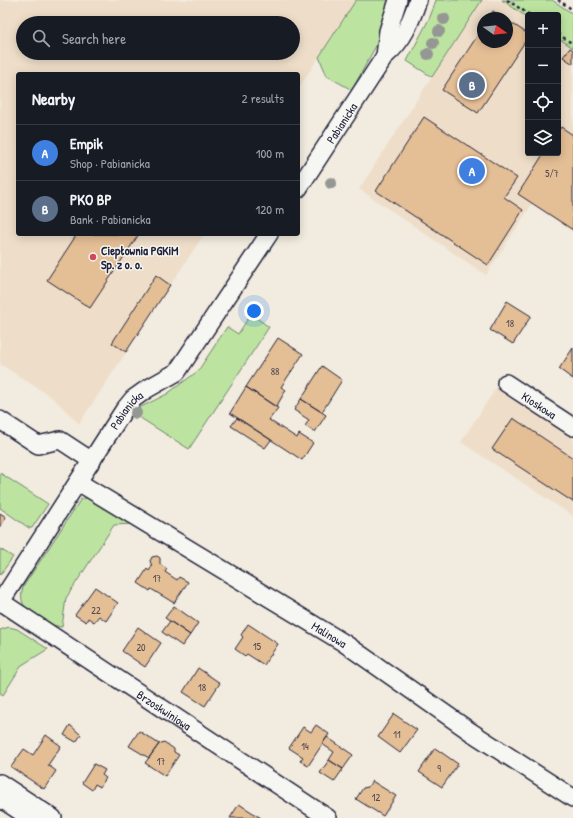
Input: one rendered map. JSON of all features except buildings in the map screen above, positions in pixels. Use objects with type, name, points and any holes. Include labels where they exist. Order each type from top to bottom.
[{"type":"street","name":"Pabianicka","points":[[385,56],[388,31],[398,0]]},
{"type":"street","name":"Pabianicka","points":[[300,186],[385,56],[397,46],[405,32],[418,0]]},
{"type":"street","name":"Pabianicka","points":[[0,602],[133,399],[147,389],[177,372],[268,236]]},
{"type":"street","name":"Kioskowa","points":[[506,383],[573,427]]},
{"type":"street","points":[[0,420],[38,445],[60,440],[92,461]]},
{"type":"street","name":"Malinowa","points":[[78,482],[344,644],[471,732],[573,798]]},
{"type":"street","name":"Brzoskwiniowa","points":[[0,602],[328,818]]},
{"type":"street","points":[[0,784],[53,818]]},
{"type":"street","points":[[0,798],[30,818]]},
{"type":"path","points":[[507,0],[525,12]]},
{"type":"path","points":[[558,0],[573,10]]},
{"type":"path","points":[[561,36],[573,44]]},
{"type":"shaded area","name":"Ciepłownia PGKiM Sp. z o. o.","points":[[0,0],[356,0],[300,86],[300,72],[16,72],[16,236],[203,236],[79,424],[53,398],[0,364]]},
{"type":"shaded area","points":[[482,0],[502,0],[525,16],[525,156],[561,156],[561,40],[573,48],[573,232],[532,204],[486,275],[359,189]]},
{"type":"shaded area","points":[[496,388],[573,438],[573,516],[461,442]]},
{"type":"green space","points":[[356,0],[391,0],[378,42],[352,90],[327,76],[319,57]]},
{"type":"green space","points":[[436,0],[482,0],[432,77],[407,61],[430,17]]},
{"type":"green space","points":[[502,0],[552,0],[573,14],[573,48],[561,40],[561,12],[525,12],[525,16]]},
{"type":"green space","points":[[251,314],[269,327],[189,449],[131,412],[167,394],[198,371],[227,327],[238,334]]},
{"type":"green space","points":[[0,473],[48,504],[32,528],[29,528],[0,508]]},
{"type":"green space","points":[[90,497],[134,524],[114,525],[66,598],[62,627],[46,623],[39,620],[27,610],[23,603],[23,587],[81,499]]},
{"type":"green space","points":[[0,549],[13,557],[0,575]]},
{"type":"green space","points":[[9,627],[17,629],[48,649],[22,665],[3,695],[0,693],[0,630]]},
{"type":"place","name":"PKO BP","points":[[472,85]]},
{"type":"place","name":"Empik","points":[[472,171]]},
{"type":"place","name":"Ciepłownia PGKiM Sp. z o. o.","points":[[93,257]]}]
